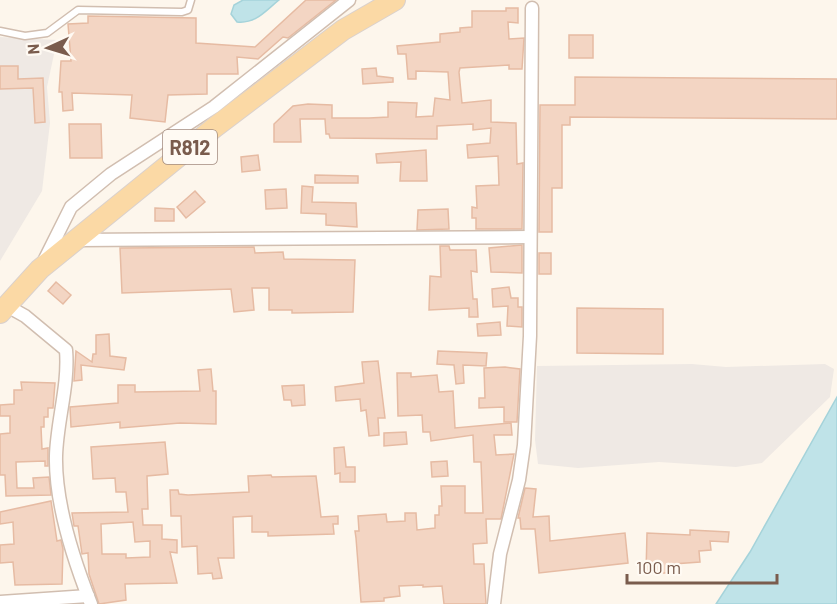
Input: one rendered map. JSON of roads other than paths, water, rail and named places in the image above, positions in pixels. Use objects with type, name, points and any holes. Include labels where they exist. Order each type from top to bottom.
[{"type":"main road","name":"R812","points":[[3,310],[40,269],[233,113],[343,30],[395,0]]},
{"type":"street","points":[[40,269],[71,207],[111,174],[214,107],[349,0]]},
{"type":"street","points":[[494,604],[500,554],[519,480],[524,445],[530,336],[532,8]]},
{"type":"street","points":[[78,240],[530,237]]},
{"type":"street","points":[[0,602],[89,600],[69,542],[56,458],[68,371],[66,350],[25,316],[3,310]]},
{"type":"lane","points":[[0,31],[25,36],[47,33],[78,10],[182,12],[188,10],[191,0]]},
{"type":"water","points":[[243,0],[279,0],[255,19],[237,22],[231,14],[234,5]]},
{"type":"water","points":[[837,397],[837,604],[716,604],[750,552]]}]
